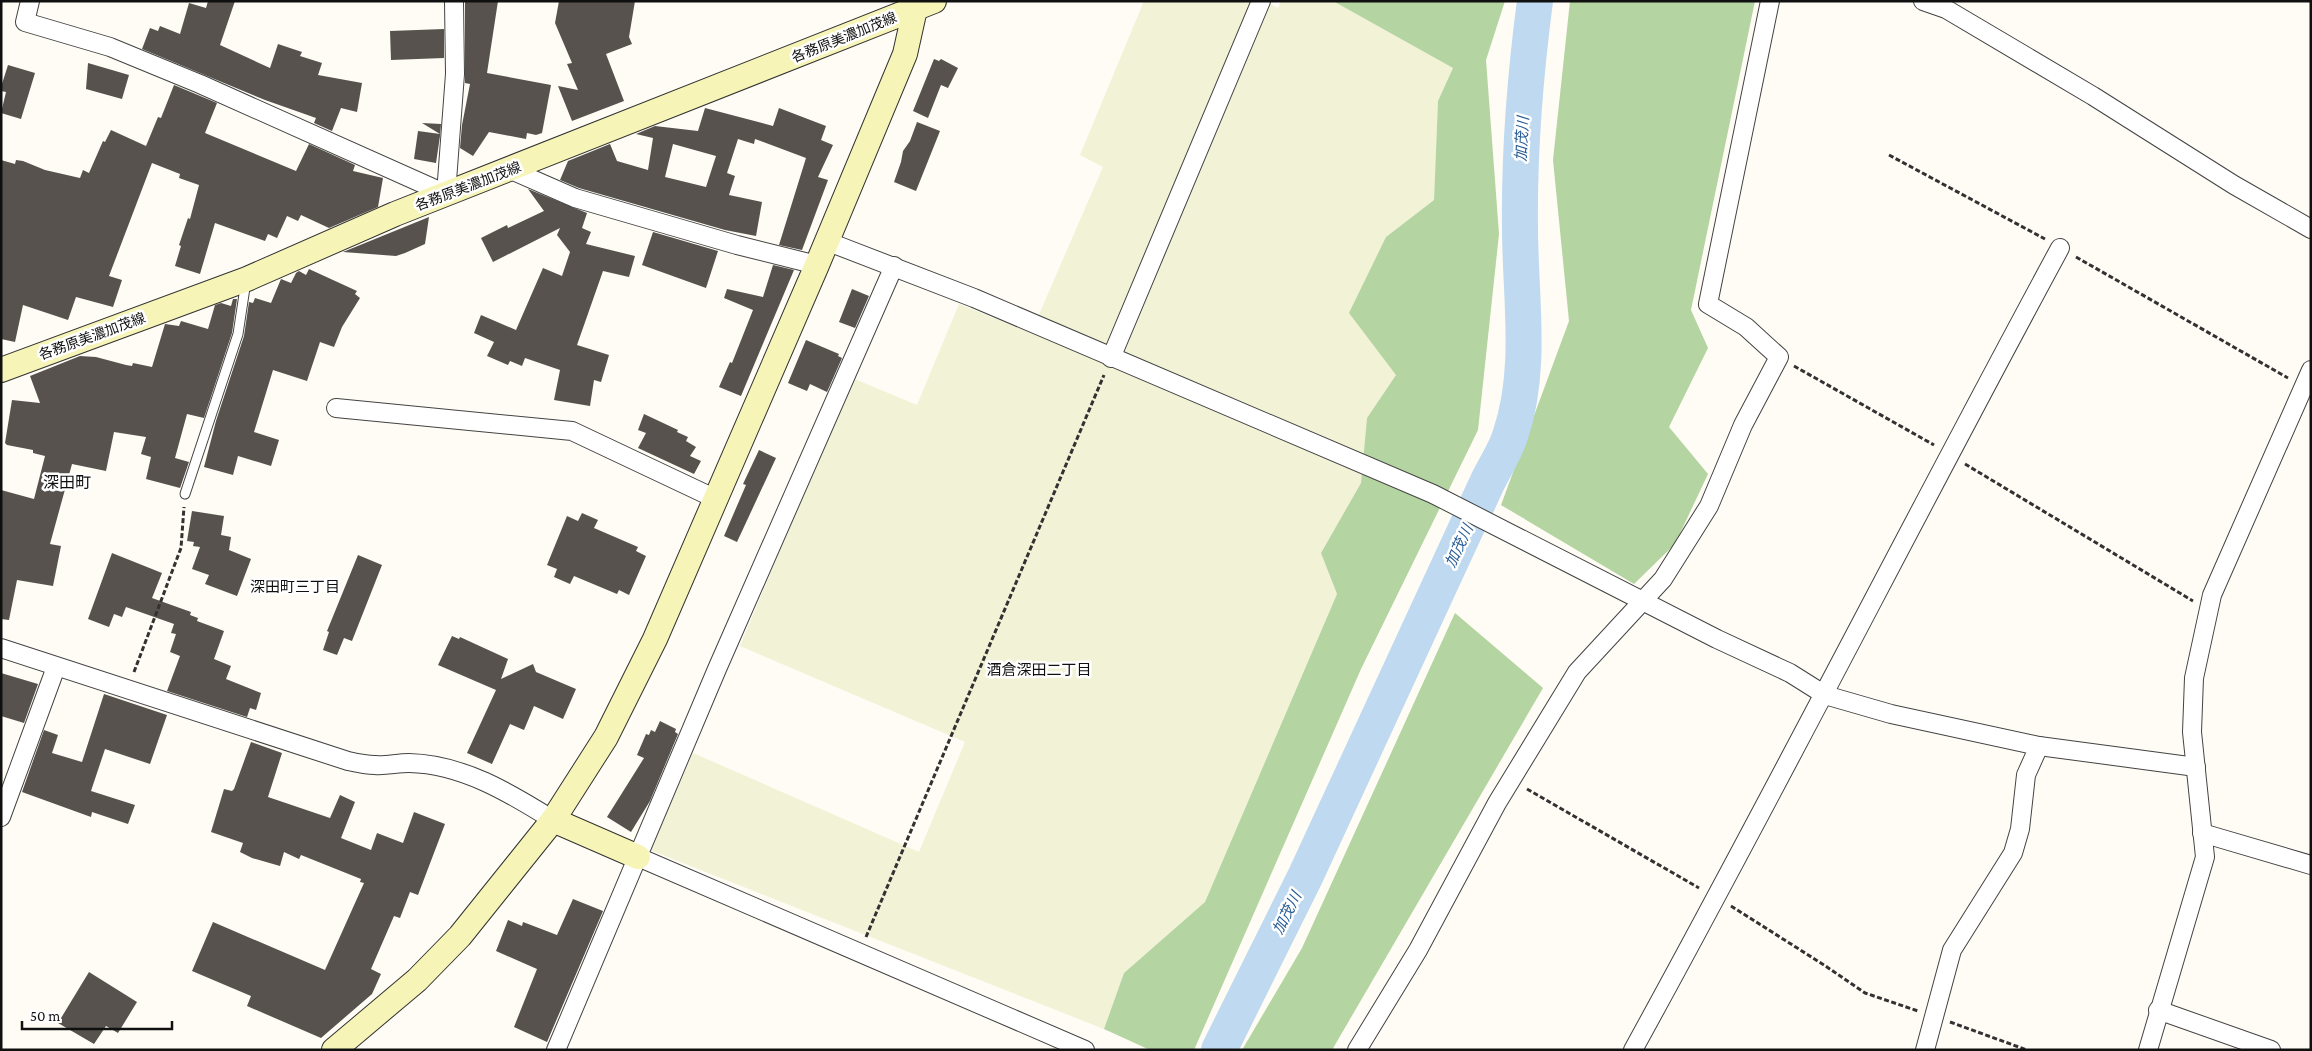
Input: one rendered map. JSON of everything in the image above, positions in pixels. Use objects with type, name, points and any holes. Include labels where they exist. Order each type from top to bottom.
[{"type":"street","points":[[30,1],[25,22],[110,47],[208,87],[446,194],[455,74],[454,1]]},
{"type":"street","points":[[1112,358],[1261,1]]},
{"type":"street","points":[[1357,1050],[1418,950],[1511,780],[1577,672],[1663,579],[1709,506],[1743,425],[1778,357],[1746,327],[1708,304],[1770,1]]},
{"type":"street","points":[[1922,1],[1954,14],[2093,96],[2234,185],[2311,229]]},
{"type":"street","points":[[334,1050],[417,980],[460,936],[553,820],[611,728],[655,639],[716,499],[817,265],[925,5]]},
{"type":"street","name":"各務原美濃加茂線","points":[[1,370],[247,278],[446,194],[511,170],[925,5]]},
{"type":"street","points":[[511,170],[575,198],[737,245],[817,265]]},
{"type":"street","points":[[826,241],[974,298],[1433,494],[1790,673],[1824,695],[1891,714],[2039,746],[2196,767]]},
{"type":"street","points":[[1633,1050],[1717,898],[1949,454],[2060,248]]},
{"type":"street","points":[[556,1050],[717,669],[894,266]]},
{"type":"street","points":[[2148,1050],[2158,1010],[2205,857],[2192,732],[2194,678],[2212,596],[2311,370]]},
{"type":"street","points":[[336,408],[572,431],[716,499]]},
{"type":"street","points":[[1,648],[348,761],[375,765],[410,763],[471,776],[517,797],[553,820],[859,954],[1085,1050]]},
{"type":"street","points":[[1,817],[56,667]]},
{"type":"street","points":[[1925,1050],[1952,950],[2013,854],[2020,829],[2026,775],[2039,746]]},
{"type":"street","points":[[2202,833],[2311,865]]},
{"type":"street","points":[[2158,1010],[2271,1050]]},
{"type":"lane","points":[[185,494],[238,334],[247,278]]},
{"type":"path","points":[[1889,155],[2060,248],[2303,387]]},
{"type":"path","points":[[1778,357],[1949,454],[2209,610]]},
{"type":"path","points":[[859,954],[1112,358]]},
{"type":"path","points":[[128,690],[181,548],[185,494]]},
{"type":"path","points":[[1511,780],[1717,898],[1865,993],[2027,1050]]},
{"type":"green space","points":[[1144,1],[1265,1],[1278,8],[1281,1],[1333,1],[1453,68],[1438,101],[1434,200],[1386,237],[1396,375],[1367,418],[1361,483],[1321,553],[1337,594],[1205,902],[1124,973],[1104,1029],[650,850],[693,753],[919,852],[965,742],[740,646],[852,378],[917,405],[959,304],[1031,333],[1103,167],[1080,155]]},
{"type":"green space","points":[[1333,1],[1505,1],[1486,60],[1499,234],[1478,430],[1361,669],[1194,1050],[1150,1050],[1104,1029],[1124,973],[1205,902],[1337,594],[1321,553],[1361,483],[1367,418],[1396,375],[1349,313],[1386,237],[1434,200],[1438,101],[1453,68]]},
{"type":"green space","points":[[1570,1],[1755,1],[1691,310],[1708,348],[1669,427],[1708,474],[1675,544],[1634,584],[1501,505],[1569,321],[1553,160]]},
{"type":"green space","points":[[1455,613],[1543,688],[1332,1050],[1242,1050],[1302,948]]},
{"type":"building","points":[[208,1],[235,1],[220,45],[270,68],[278,44],[302,52],[300,56],[322,63],[318,75],[362,83],[357,112],[341,108],[332,131],[314,123],[316,118],[265,100],[142,49],[150,28],[158,31],[160,26],[180,34],[189,3],[206,8]]},
{"type":"building","points":[[465,1],[498,1],[487,73],[551,85],[542,133],[536,135],[527,133],[526,139],[489,132],[473,156],[460,148],[462,125],[470,84],[465,83]]},
{"type":"building","points":[[559,1],[635,1],[629,37],[632,44],[606,54],[624,101],[572,121],[558,86],[578,90],[567,64],[572,63],[555,23]]},
{"type":"building","points":[[444,29],[444,58],[391,60],[390,31]]},
{"type":"building","points":[[934,59],[939,61],[941,59],[958,68],[948,88],[941,85],[928,118],[913,111]]},
{"type":"building","points":[[88,63],[129,75],[122,99],[86,89]]},
{"type":"building","points":[[8,65],[35,73],[21,119],[1,113],[6,92],[1,91],[1,87]]},
{"type":"building","points":[[174,85],[217,103],[205,133],[296,171],[309,144],[355,165],[353,171],[383,178],[378,207],[329,228],[301,215],[298,221],[287,216],[277,238],[268,234],[265,241],[215,223],[200,274],[175,266],[181,246],[179,245],[188,218],[190,219],[199,185],[179,178],[180,174],[152,163],[109,276],[122,280],[113,307],[76,297],[68,320],[23,305],[15,342],[1,339],[1,160],[15,164],[16,160],[23,161],[45,170],[80,178],[83,170],[89,173],[103,141],[105,142],[111,130],[146,146],[158,117],[161,118]]},
{"type":"building","points":[[705,108],[773,126],[779,108],[826,126],[821,140],[833,145],[818,177],[828,180],[802,250],[779,245],[806,158],[755,139],[754,144],[738,139],[727,173],[735,176],[729,195],[762,202],[756,236],[725,230],[579,188],[560,180],[568,161],[610,144],[617,161],[648,170],[653,138],[636,134],[655,126],[698,131]],"holes":[[[673,144],[716,156],[706,187],[665,177]]]},
{"type":"building","points":[[917,122],[940,131],[916,191],[894,182],[903,151],[910,141]]},
{"type":"building","points":[[422,123],[441,124],[440,136],[436,163],[414,159],[418,131],[440,134]]},
{"type":"building","points":[[528,189],[587,213],[582,228],[591,232],[586,244],[635,256],[629,277],[603,271],[577,345],[609,355],[601,382],[594,380],[590,406],[554,400],[560,370],[525,358],[522,366],[510,361],[508,365],[487,356],[494,342],[474,333],[481,315],[516,330],[543,268],[562,276],[570,252],[557,235],[560,228],[493,262],[481,238],[507,225],[508,228],[544,211]]},
{"type":"building","points":[[429,217],[425,244],[405,253],[396,256],[343,252]]},
{"type":"building","points":[[653,232],[718,251],[706,288],[642,265]]},
{"type":"building","points":[[773,265],[794,270],[741,396],[719,387],[730,362],[732,363],[753,310],[724,298],[727,289],[763,297]]},
{"type":"building","points":[[309,269],[357,291],[355,294],[360,298],[342,327],[334,347],[320,342],[307,381],[273,370],[254,432],[279,440],[271,466],[238,456],[233,475],[204,467],[216,421],[244,336],[249,302],[253,303],[255,298],[271,303],[281,279],[291,283],[296,273],[299,271],[306,275]]},
{"type":"building","points":[[852,289],[869,296],[855,328],[839,322]]},
{"type":"building","points":[[233,299],[237,299],[232,333],[204,418],[187,414],[175,458],[189,462],[180,488],[146,479],[151,457],[141,454],[146,437],[114,432],[106,471],[72,464],[50,544],[61,546],[53,586],[17,580],[9,620],[1,619],[1,490],[34,499],[45,456],[33,453],[33,450],[5,443],[12,400],[40,403],[30,376],[80,356],[96,357],[132,366],[133,363],[152,367],[165,324],[179,326],[181,321],[208,329],[215,305],[221,303],[231,306]]},
{"type":"building","points":[[806,340],[839,354],[838,356],[842,358],[827,392],[810,384],[807,391],[788,383]]},
{"type":"building","points":[[644,414],[678,430],[677,432],[688,437],[686,441],[696,447],[690,456],[701,461],[694,474],[638,448],[646,433],[638,430]]},
{"type":"building","points":[[759,450],[776,458],[737,542],[724,536],[746,485],[743,484]]},
{"type":"building","points":[[192,511],[224,516],[221,535],[231,537],[229,550],[251,559],[237,596],[205,584],[209,575],[192,569],[200,547],[193,546],[194,542],[187,541]]},
{"type":"building","points":[[582,513],[598,520],[594,528],[638,547],[636,551],[646,556],[629,595],[619,590],[617,594],[574,576],[570,584],[554,577],[557,569],[547,565],[567,516],[578,521]]},
{"type":"building","points":[[112,553],[162,573],[152,598],[191,612],[190,615],[198,618],[197,621],[224,631],[214,659],[231,666],[226,679],[261,693],[256,710],[250,708],[247,717],[167,691],[180,656],[170,652],[176,634],[171,633],[174,624],[126,607],[122,617],[114,614],[109,627],[88,619]]},
{"type":"building","points":[[358,555],[382,565],[352,641],[344,638],[337,655],[323,650],[329,632],[327,631]]},
{"type":"building","points":[[452,636],[459,639],[460,637],[508,659],[501,679],[533,664],[536,672],[576,689],[563,719],[534,706],[524,730],[510,724],[492,764],[467,753],[496,690],[438,665]]},
{"type":"building","points":[[1,673],[38,684],[24,723],[1,716]]},
{"type":"building","points":[[104,694],[167,715],[150,764],[105,749],[91,791],[135,805],[128,824],[92,812],[91,817],[22,792],[44,730],[58,735],[52,753],[82,762]]},
{"type":"building","points":[[660,721],[676,729],[675,732],[678,734],[650,801],[631,832],[607,817],[644,758],[637,755],[646,734],[649,735],[651,730],[655,732]]},
{"type":"building","points":[[251,742],[282,753],[268,797],[330,818],[340,795],[355,802],[341,838],[371,850],[377,833],[403,843],[414,812],[445,824],[418,895],[410,892],[400,918],[394,916],[371,969],[381,974],[372,994],[321,1038],[247,1006],[251,996],[192,971],[213,922],[325,970],[364,883],[360,882],[361,879],[301,855],[299,859],[284,852],[280,866],[252,858],[240,852],[243,843],[211,832],[224,789],[232,791],[234,789]]},
{"type":"building","points":[[573,899],[603,911],[547,1042],[514,1027],[537,969],[496,951],[508,920],[522,926],[523,922],[557,935]]},
{"type":"building","points":[[89,972],[137,1002],[118,1033],[106,1026],[94,1044],[58,1023]]},
{"type":"waterway","name":"加茂川","points":[[1219,1050],[1305,877],[1510,436],[1517,411],[1523,359],[1524,333],[1520,228],[1521,171],[1528,58],[1535,1]]},
{"type":"district","name":"深田町","points":[[67,482]]},
{"type":"district","name":"深田町三丁目","points":[[295,587]]},
{"type":"district","name":"酒倉深田二丁目","points":[[1039,670]]}]
